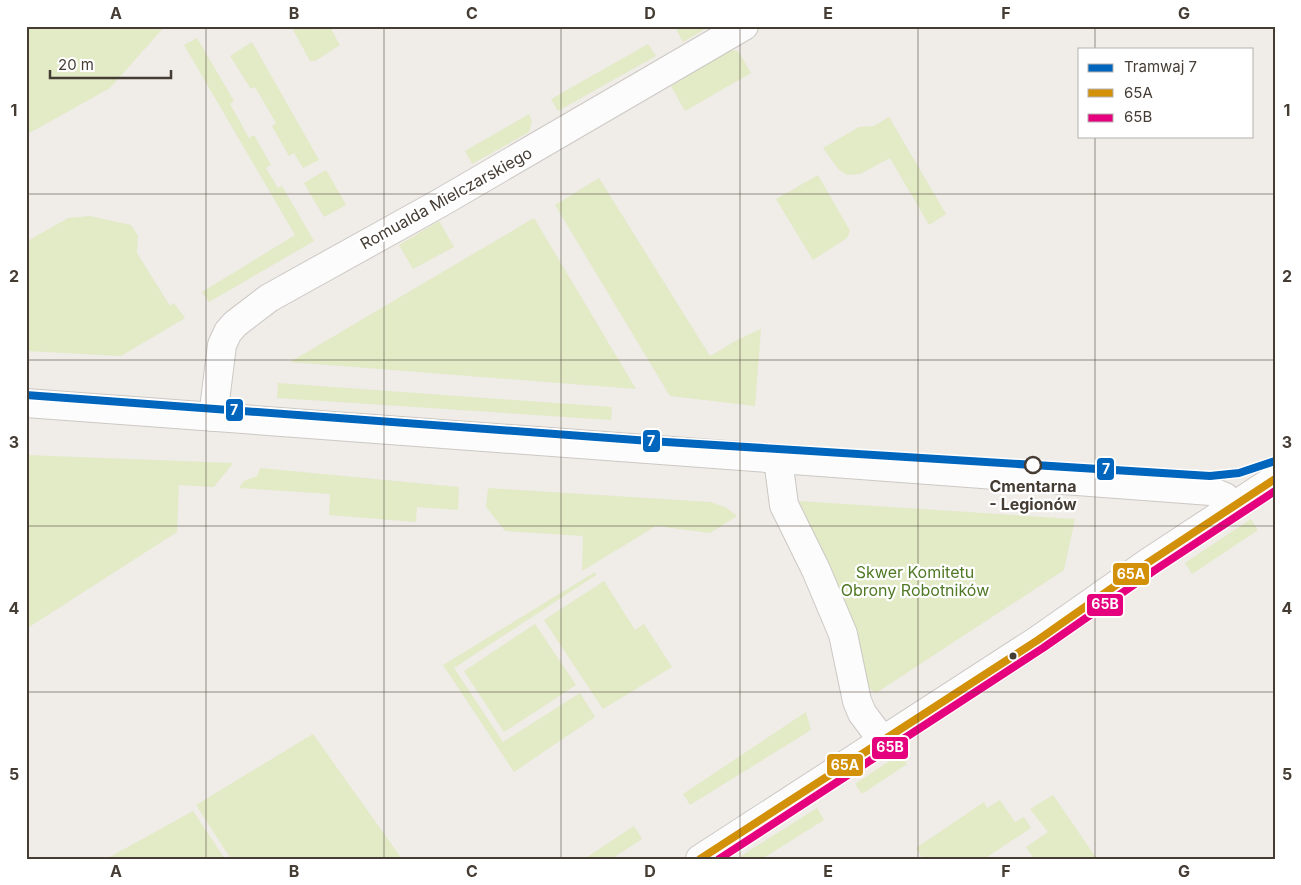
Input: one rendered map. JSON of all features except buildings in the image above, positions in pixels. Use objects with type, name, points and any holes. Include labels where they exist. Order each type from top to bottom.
[{"type":"street","name":"Romualda Mielczarskiego","points":[[213,417],[222,345],[228,332],[235,324],[269,298],[448,198],[744,26]]},
{"type":"street","points":[[26,403],[1211,491],[1225,497],[1233,506]]},
{"type":"street","points":[[778,459],[784,505],[816,570],[843,634],[862,713],[882,740]]},
{"type":"street","points":[[700,859],[1038,640],[1275,479]]},
{"type":"green space","points":[[26,26],[165,26],[110,88],[26,135]]},
{"type":"green space","points":[[291,26],[329,26],[340,45],[315,61],[310,61]]},
{"type":"green space","points":[[676,26],[710,26],[683,42]]},
{"type":"green space","points":[[197,38],[234,101],[230,104],[249,138],[254,135],[271,165],[266,168],[278,188],[282,186],[314,241],[209,302],[202,292],[295,235],[184,45]]},
{"type":"green space","points":[[252,42],[319,160],[303,168],[294,153],[289,156],[272,126],[276,123],[255,87],[251,89],[230,56]]},
{"type":"green space","points":[[648,44],[656,56],[558,111],[551,99]]},
{"type":"green space","points":[[730,50],[738,51],[751,73],[685,111],[671,86]]},
{"type":"green space","points":[[529,114],[532,121],[529,132],[472,164],[465,151]]},
{"type":"green space","points":[[889,117],[946,214],[929,225],[890,158],[860,174],[847,175],[839,170],[823,148],[859,127],[874,126]]},
{"type":"green space","points":[[326,170],[346,205],[324,217],[304,183]]},
{"type":"green space","points":[[818,175],[850,231],[847,238],[813,260],[776,199]]},
{"type":"green space","points":[[599,178],[710,356],[737,340],[761,329],[755,406],[670,396],[555,205]]},
{"type":"green space","points":[[90,216],[131,225],[138,236],[137,253],[170,306],[174,303],[185,318],[121,356],[26,351],[26,242],[68,218]]},
{"type":"green space","points":[[534,218],[636,389],[290,362]]},
{"type":"green space","points":[[439,221],[454,247],[413,269],[399,245]]},
{"type":"green space","points":[[278,383],[612,407],[611,420],[277,398]]},
{"type":"green space","points":[[26,455],[233,463],[214,487],[179,485],[177,532],[26,629]]},
{"type":"green space","points":[[260,468],[459,487],[458,510],[417,507],[416,522],[329,515],[330,494],[239,488],[244,481],[257,476]]},
{"type":"green space","points":[[488,488],[711,502],[725,507],[737,516],[710,533],[656,526],[582,571],[583,536],[505,531],[486,507]]},
{"type":"green space","name":"Skwer Komitetu Obrony Robotników","points":[[799,501],[1075,519],[1064,570],[876,693],[869,688],[864,676],[845,601]]},
{"type":"green space","points":[[1251,519],[1258,530],[1192,574],[1185,563]]},
{"type":"green space","points":[[595,572],[596,575],[454,668],[503,742],[580,693],[595,717],[514,772],[443,665]]},
{"type":"green space","points":[[604,581],[635,630],[644,624],[672,667],[603,709],[544,620]]},
{"type":"green space","points":[[535,624],[576,685],[504,732],[464,671]]},
{"type":"green space","points":[[806,712],[811,730],[690,805],[683,794]]},
{"type":"green space","points":[[313,734],[402,859],[231,859],[196,805]]},
{"type":"green space","points":[[900,754],[907,764],[862,794],[855,784]]},
{"type":"green space","points":[[1053,795],[1097,859],[1034,859],[1026,847],[1048,832],[1030,809]]},
{"type":"green space","points":[[1000,800],[1015,822],[1024,817],[1031,828],[984,859],[923,859],[916,848],[984,802],[987,808]]},
{"type":"green space","points":[[817,808],[824,820],[762,859],[743,859],[741,856]]},
{"type":"green space","points":[[193,811],[225,859],[106,859]]},
{"type":"green space","points":[[634,826],[642,839],[611,859],[584,859]]},
{"type":"tram line","name":"7","points":[[26,395],[650,441],[1210,476],[1239,473],[1275,461]]},
{"type":"transit line","name":"65A","points":[[700,859],[1038,640],[1149,562],[1275,479]]},
{"type":"transit line","name":"65B","points":[[719,859],[1043,648],[1155,570],[1275,491]]},
{"type":"place","name":"Cmentarna - Legionów","points":[[1033,465]]}]
